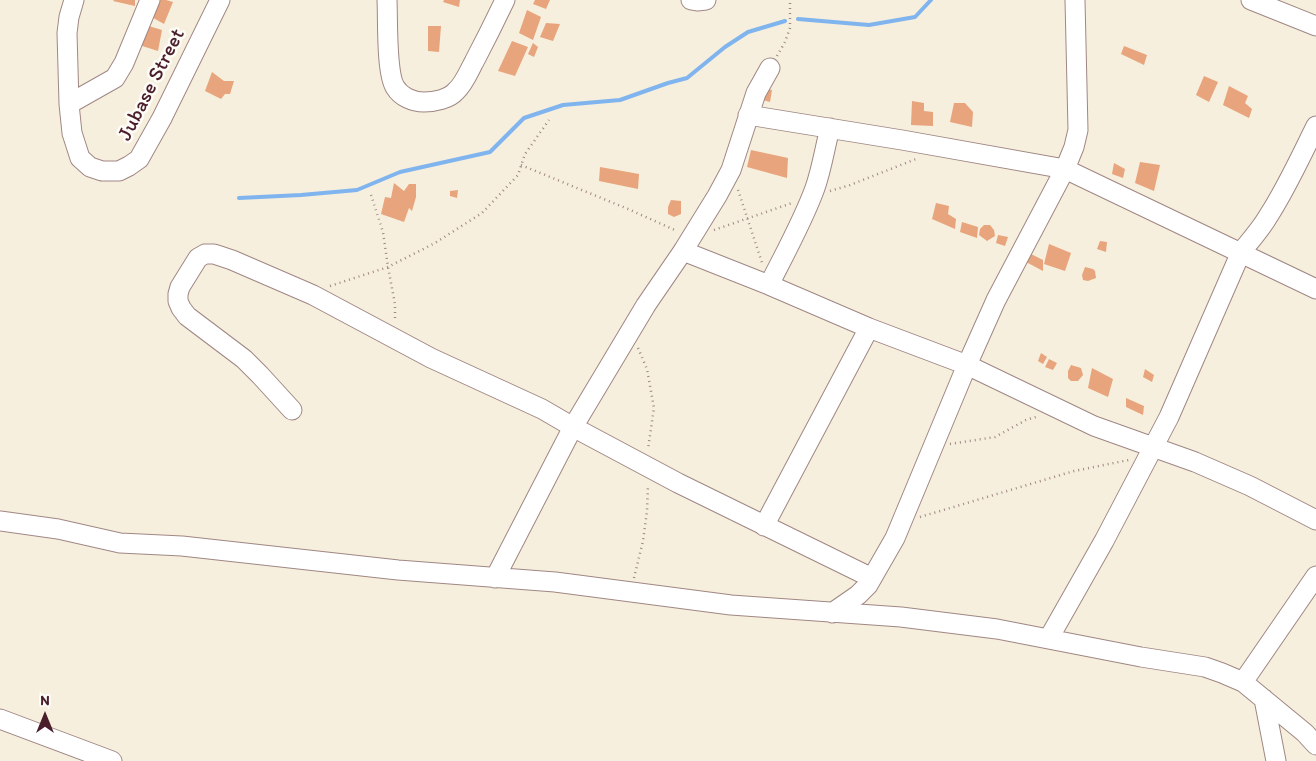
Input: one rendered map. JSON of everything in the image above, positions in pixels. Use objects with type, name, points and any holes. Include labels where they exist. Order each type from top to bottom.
[{"type":"street","points":[[74,0],[67,33],[69,104],[115,78],[124,63],[150,0]]},
{"type":"street","name":"Jubase Street","points":[[69,104],[72,133],[80,158],[90,167],[102,171],[119,170],[129,166],[139,159],[162,118],[220,0]]},
{"type":"street","points":[[387,0],[391,80],[401,95],[413,101],[424,102],[445,98],[456,92],[467,76],[505,0]]},
{"type":"street","points":[[691,0],[706,0]]},
{"type":"street","points":[[832,613],[858,595],[872,578],[894,538],[996,300],[1074,147],[1078,130],[1075,0]]},
{"type":"street","points":[[1252,0],[1316,26]]},
{"type":"street","points":[[495,578],[573,427],[646,305],[687,245],[717,196],[731,170],[756,93],[770,68]]},
{"type":"street","points":[[748,115],[1064,169],[1316,289]]},
{"type":"street","points":[[1050,638],[1104,541],[1172,408],[1241,252],[1258,233],[1269,216],[1287,185],[1316,126]]},
{"type":"street","points":[[769,285],[812,196],[830,128]]},
{"type":"street","points":[[687,245],[769,285],[868,328],[967,365],[1150,452],[1195,462],[1250,486],[1316,520]]},
{"type":"street","points":[[292,410],[244,359],[188,316],[181,308],[178,301],[180,287],[198,258],[205,254],[214,254],[274,277],[308,293],[431,358],[542,409],[678,483],[872,578]]},
{"type":"street","points":[[764,526],[868,328]]},
{"type":"street","points":[[0,521],[58,529],[120,543],[192,547],[398,570],[555,582],[732,605],[901,617],[997,629],[1050,638],[1141,657],[1205,667],[1222,673],[1243,682],[1305,732],[1316,745]]},
{"type":"street","points":[[1243,682],[1316,576]]},
{"type":"street","points":[[1264,699],[1276,761]]},
{"type":"street","points":[[0,719],[112,761]]},
{"type":"path","points":[[770,68],[785,42],[790,28],[790,0]]},
{"type":"path","points":[[308,293],[388,267],[435,243],[482,213],[518,174],[525,154],[549,120]]},
{"type":"path","points":[[521,165],[628,209],[687,245]]},
{"type":"path","points":[[731,170],[769,285]]},
{"type":"path","points":[[371,195],[383,232],[395,304],[394,339]]},
{"type":"path","points":[[934,447],[995,436],[1026,420],[1060,410]]},
{"type":"path","points":[[902,522],[1074,471],[1150,452]]},
{"type":"building","points":[[135,0],[135,6],[113,1]]},
{"type":"building","points":[[153,0],[173,2],[164,24],[148,15]]},
{"type":"building","points":[[444,0],[460,0],[459,7],[443,2]]},
{"type":"building","points":[[535,0],[550,0],[546,9],[533,4]]},
{"type":"building","points":[[527,10],[541,17],[533,40],[519,33]]},
{"type":"building","points":[[546,23],[560,24],[553,41],[540,37]]},
{"type":"building","points":[[142,24],[162,30],[158,51],[136,44]]},
{"type":"building","points":[[428,26],[441,26],[439,52],[428,51]]},
{"type":"building","points":[[512,41],[528,47],[515,76],[498,71]]},
{"type":"building","points":[[533,43],[538,47],[534,57],[528,54]]},
{"type":"building","points":[[1124,46],[1147,55],[1144,65],[1121,54]]},
{"type":"building","points":[[212,72],[224,81],[234,81],[230,94],[225,94],[221,99],[205,91]]},
{"type":"building","points":[[1204,76],[1218,82],[1209,102],[1196,95]]},
{"type":"building","points":[[1229,86],[1248,96],[1245,103],[1252,109],[1249,118],[1223,105]]},
{"type":"building","points":[[759,87],[772,90],[770,102],[759,99]]},
{"type":"building","points":[[912,101],[924,103],[924,111],[933,112],[933,126],[911,125]]},
{"type":"building","points":[[954,103],[965,103],[973,112],[972,127],[950,122]]},
{"type":"building","points":[[751,150],[788,158],[787,178],[747,167]]},
{"type":"building","points":[[1140,162],[1160,165],[1154,191],[1135,183]]},
{"type":"building","points":[[1114,163],[1125,169],[1123,178],[1112,174]]},
{"type":"building","points":[[600,167],[639,174],[638,189],[599,181]]},
{"type":"building","points":[[394,183],[404,191],[409,184],[416,184],[416,197],[412,211],[409,208],[404,222],[381,214],[385,197],[391,198]]},
{"type":"building","points":[[458,190],[457,198],[450,196],[450,191]]},
{"type":"building","points":[[671,200],[681,201],[681,214],[674,217],[668,214]]},
{"type":"building","points":[[936,203],[949,206],[948,214],[956,219],[955,229],[932,219]]},
{"type":"building","points":[[962,222],[978,227],[977,238],[960,232]]},
{"type":"building","points":[[984,225],[990,225],[994,230],[995,236],[987,241],[979,235],[980,229]]},
{"type":"building","points":[[998,235],[1008,237],[1005,246],[996,243]]},
{"type":"building","points":[[1100,241],[1107,242],[1106,252],[1097,249]]},
{"type":"building","points":[[1049,244],[1071,253],[1065,271],[1044,264]]},
{"type":"building","points":[[1027,252],[1043,260],[1043,271],[1026,262]]},
{"type":"building","points":[[1085,267],[1095,271],[1096,278],[1088,281],[1083,280],[1082,275]]},
{"type":"building","points":[[1041,353],[1047,357],[1043,364],[1038,361]]},
{"type":"building","points":[[1049,359],[1057,363],[1053,370],[1045,367]]},
{"type":"building","points":[[1071,365],[1081,368],[1083,375],[1078,381],[1071,381],[1068,378],[1068,371]]},
{"type":"building","points":[[1092,368],[1113,379],[1108,397],[1088,388]]},
{"type":"building","points":[[1145,369],[1154,375],[1152,382],[1143,377]]},
{"type":"building","points":[[1126,398],[1144,406],[1143,415],[1126,407]]},
{"type":"waterway","points":[[798,19],[869,25],[915,17],[931,0]]},
{"type":"waterway","points":[[239,198],[357,190],[400,172],[490,152],[524,118],[563,105],[620,100],[687,78],[725,47],[748,32],[785,21]]}]
